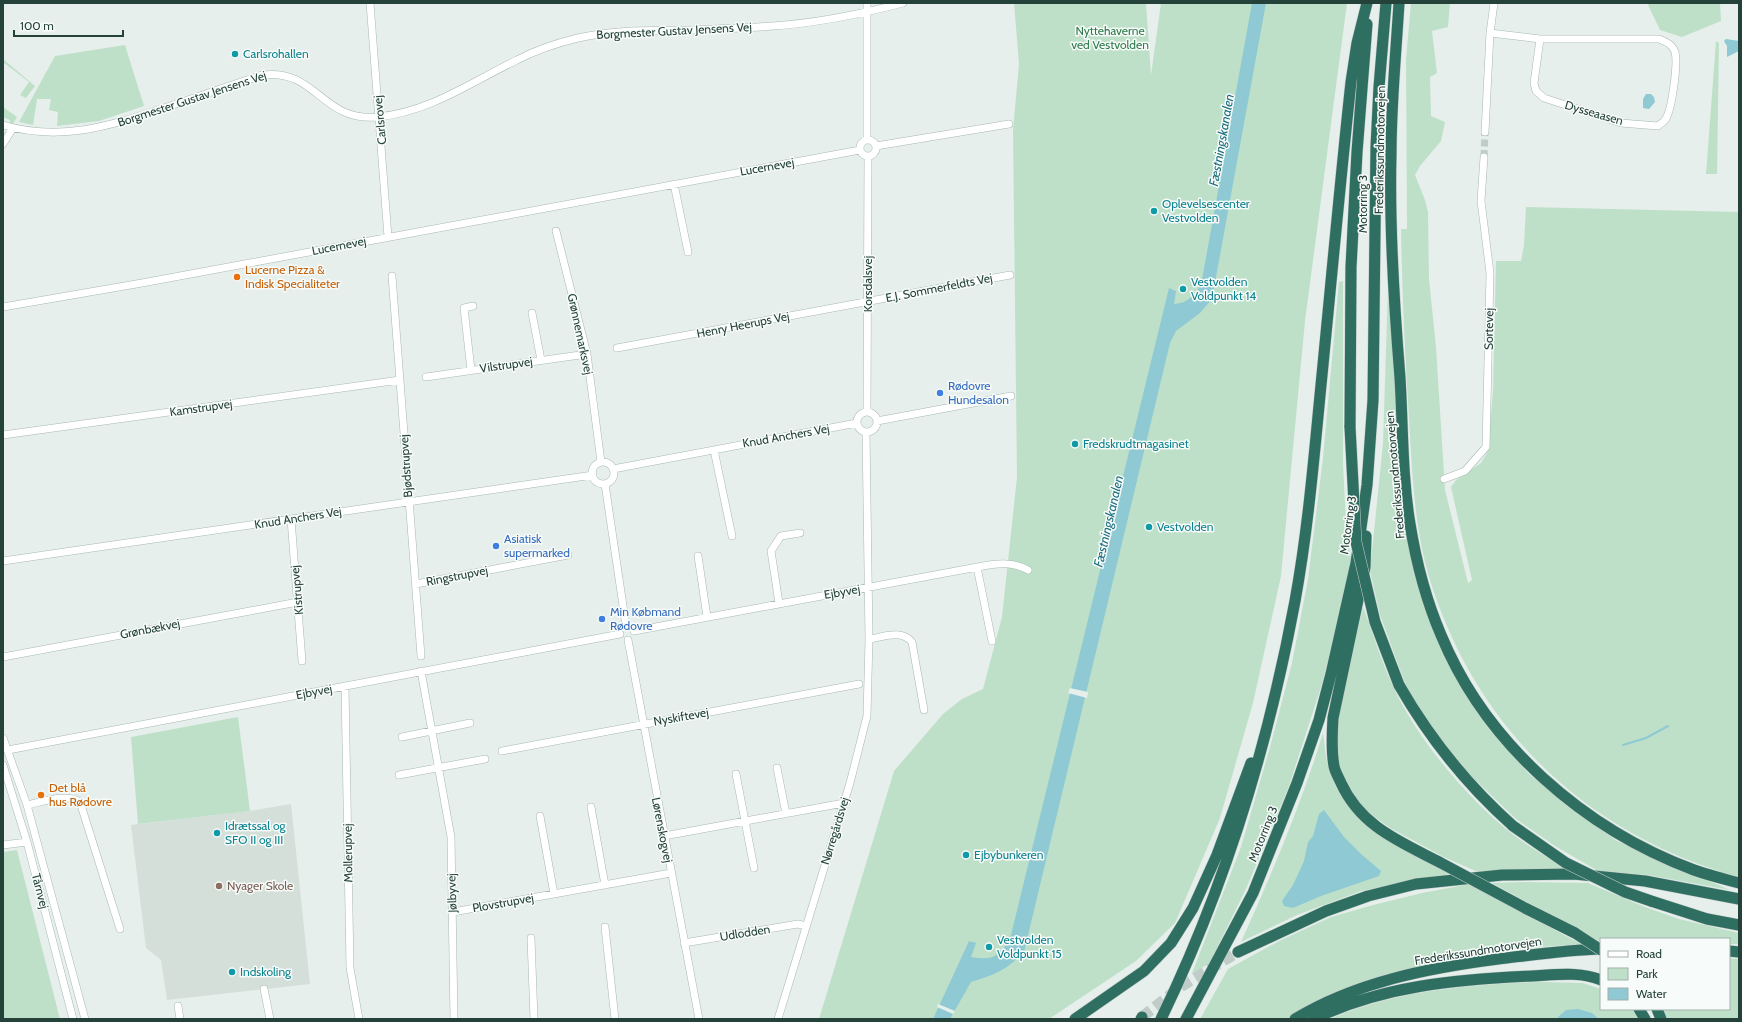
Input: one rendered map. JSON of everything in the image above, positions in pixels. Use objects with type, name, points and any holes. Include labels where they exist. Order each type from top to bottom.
[{"type":"highway","name":"Frederikssundmotorvejen","points":[[1368,3],[1357,152],[1351,267],[1350,428],[1356,542],[1375,622],[1399,685],[1436,743],[1488,804],[1513,826],[1566,863],[1624,892],[1707,919],[1739,925]]},
{"type":"highway","points":[[1161,1019],[1180,979],[1220,881],[1246,803],[1269,722],[1295,601],[1308,516],[1352,82],[1357,43],[1368,3]]},
{"type":"highway","name":"Motorring 3","points":[[1186,1019],[1253,893],[1297,783],[1316,727],[1344,620],[1361,532],[1367,485],[1375,354],[1378,102],[1386,3]]},
{"type":"highway","name":"Frederikssundmotorvejen","points":[[1399,3],[1390,155],[1392,273],[1410,523],[1424,586],[1440,634],[1458,671],[1504,737],[1530,767],[1570,802],[1616,833],[1654,853],[1695,870],[1739,883]]},
{"type":"highway","points":[[1367,485],[1365,567],[1333,718],[1332,741],[1334,767],[1346,792],[1358,811],[1386,834],[1574,933],[1600,949]]},
{"type":"highway","points":[[1075,1019],[1144,971],[1171,943],[1193,908],[1214,861],[1240,789],[1269,722]]},
{"type":"highway","points":[[1238,952],[1326,911],[1368,896],[1416,884],[1502,875],[1574,874],[1645,881],[1739,899]]},
{"type":"highway","name":"Frederikssundmotorvejen","points":[[1295,1019],[1349,993],[1420,972],[1455,965],[1565,950],[1600,950]]},
{"type":"highway","points":[[1314,1019],[1360,1000],[1409,988],[1450,982],[1487,978],[1565,975],[1582,975],[1600,980]]},
{"type":"highway","points":[[1640,1010],[1645,1019]]},
{"type":"street","name":"Carlsrovej","points":[[370,3],[388,237]]},
{"type":"street","points":[[867,3],[867,140]]},
{"type":"street","name":"Borgmester Gustav Jensens Vej","points":[[3,125],[41,133],[63,133],[107,127],[262,75],[271,74],[293,77],[305,83],[326,102],[339,111],[353,116],[379,117],[408,111],[446,98],[532,52],[579,38],[626,32],[773,26],[867,11],[903,3]]},
{"type":"street","points":[[1485,132],[1490,33],[1494,3]]},
{"type":"street","name":"Dysseaasen","points":[[1490,33],[1540,38],[1659,39],[1670,44],[1675,52],[1676,63],[1670,109],[1665,120],[1658,126],[1621,123],[1544,98],[1536,91],[1534,83],[1540,38]]},
{"type":"street","points":[[876,146],[1009,124]]},
{"type":"street","points":[[3,144],[13,128]]},
{"type":"street","points":[[867,140],[873,141],[876,146],[875,152],[868,156],[861,153],[860,150],[862,142],[867,140]]},
{"type":"street","name":"Lucernevej","points":[[3,307],[142,283],[860,150]]},
{"type":"street","name":"Korsdalsvej","points":[[867,412],[868,156]]},
{"type":"street","name":"Sortevej","points":[[1444,479],[1465,471],[1486,448],[1490,273],[1481,202],[1484,157]]},
{"type":"street","points":[[674,184],[688,252]]},
{"type":"street","name":"Grønnemarksvej","points":[[556,231],[587,354],[601,462]]},
{"type":"street","name":"E.J. Sommerfeldts Vej","points":[[868,301],[1010,275]]},
{"type":"street","name":"Bjødstrupvej","points":[[392,276],[421,656]]},
{"type":"street","name":"Henry Heerups Vej","points":[[617,348],[868,301]]},
{"type":"street","name":"Vilstrupvej","points":[[471,370],[464,308],[473,306]]},
{"type":"street","name":"Vilstrupvej","points":[[532,313],[541,360]]},
{"type":"street","name":"Vilstrupvej","points":[[426,377],[587,354]]},
{"type":"street","name":"Kamstrupvej","points":[[3,435],[400,380]]},
{"type":"street","points":[[877,421],[1011,396]]},
{"type":"street","points":[[866,432],[860,429],[857,423],[860,416],[867,412],[873,415],[877,421]]},
{"type":"street","points":[[866,432],[875,427],[877,421]]},
{"type":"street","name":"Knud Anchers Vej","points":[[614,469],[857,423]]},
{"type":"street","points":[[866,432],[868,587]]},
{"type":"street","points":[[714,450],[732,536]]},
{"type":"street","points":[[601,462],[609,464],[614,469],[612,480],[605,484],[597,482],[593,475],[594,467],[601,462]]},
{"type":"street","name":"Knud Anchers Vej","points":[[3,561],[593,475]]},
{"type":"street","points":[[605,484],[626,626]]},
{"type":"street","name":"Kistrupvej","points":[[291,519],[302,661]]},
{"type":"street","points":[[779,603],[771,551],[781,536],[800,533]]},
{"type":"street","name":"Ringstrupvej","points":[[416,584],[568,555]]},
{"type":"street","points":[[698,556],[707,617]]},
{"type":"street","name":"Ejbyvej","points":[[634,631],[1004,562],[1019,565],[1028,570]]},
{"type":"street","points":[[977,567],[992,641]]},
{"type":"street","name":"Nørregårdsvej","points":[[778,1019],[844,803],[867,716],[869,639],[868,587]]},
{"type":"street","name":"Grønbækvej","points":[[3,657],[298,602]]},
{"type":"street","points":[[626,626],[632,628],[634,631],[632,638],[628,640],[622,638],[620,634],[622,628],[626,626]]},
{"type":"street","name":"Ejbyvej","points":[[8,750],[620,634]]},
{"type":"street","points":[[869,639],[898,634],[907,637],[912,642],[924,710]]},
{"type":"street","name":"Lørenskogvej","points":[[628,640],[699,1019]]},
{"type":"street","name":"Jølbyvej","points":[[421,671],[440,768],[451,837],[454,1019]]},
{"type":"street","name":"Nyskiftevej","points":[[502,751],[859,684]]},
{"type":"street","name":"Mollerupvej","points":[[345,686],[350,968],[359,1019]]},
{"type":"street","points":[[402,737],[470,723]]},
{"type":"street","name":"Tårnvej","points":[[3,738],[27,805],[85,1019]]},
{"type":"street","points":[[399,775],[485,760]]},
{"type":"street","name":"Tårnvej","points":[[3,765],[27,842],[73,1019]]},
{"type":"street","points":[[777,768],[786,814]]},
{"type":"street","points":[[736,774],[754,868]]},
{"type":"street","points":[[27,805],[64,798],[74,798],[80,802],[120,928]]},
{"type":"street","points":[[664,836],[844,803]]},
{"type":"street","points":[[591,807],[605,885]]},
{"type":"street","points":[[540,816],[554,894]]},
{"type":"street","points":[[3,845],[27,842]]},
{"type":"street","name":"Plovstrupvej","points":[[453,912],[671,874]]},
{"type":"street","name":"Udlodden","points":[[684,943],[798,924],[806,926]]},
{"type":"street","points":[[605,927],[615,1019]]},
{"type":"street","points":[[531,938],[534,1019]]},
{"type":"street","points":[[264,989],[270,1019]]},
{"type":"street","points":[[178,1006],[180,1019]]},
{"type":"shaded area","name":"Nyager Skole","points":[[291,804],[310,984],[167,1000],[161,960],[146,948],[131,825],[250,811]]},
{"type":"green space","name":"Vestvolden","points":[[1014,3],[1146,3],[1151,75],[1161,3],[1347,3],[1305,321],[1281,576],[1253,703],[1220,818],[1175,923],[1136,961],[1049,1019],[819,1019],[894,771],[943,714],[962,699],[983,689],[1002,617],[1017,477],[1013,130],[1019,64]]},
{"type":"green space","points":[[1411,3],[1450,3],[1448,27],[1432,31],[1437,73],[1430,77],[1431,116],[1445,122],[1441,141],[1420,166],[1415,175],[1428,212],[1429,279],[1436,347],[1445,490],[1468,583],[1472,580],[1451,487],[1456,480],[1481,463],[1488,451],[1493,390],[1496,261],[1521,261],[1524,245],[1526,207],[1739,212],[1739,877],[1684,858],[1633,834],[1586,803],[1544,768],[1507,727],[1475,682],[1449,632],[1429,577],[1424,558],[1414,498],[1411,458],[1401,229],[1407,229],[1406,59]]},
{"type":"green space","points":[[1650,3],[1720,3],[1721,21],[1682,37],[1660,30],[1648,5]]},
{"type":"green space","points":[[1716,41],[1719,43],[1717,174],[1706,174]]},
{"type":"green space","points":[[125,45],[144,106],[99,121],[57,126],[58,112],[49,110],[51,99],[37,99],[33,125],[19,122],[55,56]]},
{"type":"green space","points":[[3,59],[35,86],[26,98],[20,95],[29,82],[3,62]]},
{"type":"green space","points":[[3,107],[17,117],[12,125],[10,124],[10,120],[3,117]]},
{"type":"green space","points":[[1343,281],[1343,464],[1346,523],[1351,559],[1340,616],[1322,684],[1289,786],[1246,889],[1209,964],[1192,973],[1241,847],[1270,747],[1292,663],[1308,579],[1323,458],[1339,282]]},
{"type":"green space","points":[[1388,289],[1405,522],[1456,677],[1474,708],[1528,773],[1572,810],[1617,841],[1730,890],[1648,875],[1598,871],[1555,846],[1516,819],[1471,776],[1442,743],[1420,711],[1405,683],[1380,615],[1370,571],[1383,443]]},
{"type":"green space","points":[[1363,607],[1381,657],[1403,706],[1415,727],[1446,768],[1480,806],[1498,822],[1515,836],[1566,869],[1480,873],[1444,857],[1390,828],[1360,806],[1345,781],[1338,762],[1337,720]]},
{"type":"green space","points":[[238,717],[250,811],[138,824],[131,737]]},
{"type":"green space","points":[[1323,733],[1328,766],[1336,787],[1347,804],[1361,819],[1394,844],[1450,874],[1361,891],[1297,915],[1241,942],[1285,839]]},
{"type":"green space","points":[[17,850],[60,1019],[3,1019],[3,852]]},
{"type":"green space","points":[[1492,883],[1588,883],[1645,907],[1679,919],[1739,933],[1739,944],[1730,944],[1730,938],[1600,938],[1600,941]]},
{"type":"green space","points":[[1470,884],[1581,944],[1501,950],[1430,963],[1341,990],[1286,1019],[1200,1019],[1228,969],[1279,941],[1331,917],[1422,893]]},
{"type":"green space","points":[[1730,958],[1739,959],[1739,1019],[1667,1019],[1663,1010],[1730,1010]]},
{"type":"green space","points":[[1540,982],[1583,983],[1600,989],[1600,1010],[1633,1010],[1638,1019],[1330,1019],[1355,1009],[1407,995],[1460,987]]},
{"type":"water","points":[[1252,3],[1266,3],[1212,299],[1200,313],[1176,331],[1170,343],[1024,952],[1006,968],[987,977],[971,982],[950,1019],[933,1019],[969,941],[976,943],[971,957],[990,958],[999,953],[1010,939],[1169,288],[1176,291],[1174,304],[1183,302],[1190,298],[1201,285]]},
{"type":"water","points":[[1726,39],[1739,41],[1739,51],[1727,57],[1727,46],[1724,41]]},
{"type":"water","points":[[1646,94],[1651,94],[1654,97],[1655,102],[1649,109],[1643,108],[1643,99]]},
{"type":"water","points":[[1324,810],[1344,837],[1381,871],[1379,876],[1321,896],[1293,908],[1284,906],[1282,901],[1293,885],[1304,861],[1308,842],[1313,836],[1319,814]]},
{"type":"water","points":[[1578,1009],[1592,1013],[1599,1019],[1558,1019],[1558,1017],[1566,1010]]},
{"type":"pier","points":[[1070,688],[1088,692],[1087,698],[1068,693]]},
{"type":"pier","points":[[938,1004],[955,1011],[953,1014],[937,1007]]},
{"type":"waterway","points":[[1623,745],[1646,738],[1668,726]]},
{"type":"tunnel","points":[[1484,157],[1485,132]]},
{"type":"tunnel","points":[[1142,1017],[1180,987],[1238,952]]},
{"type":"place","name":"Carlsrohallen","points":[[235,54]]},
{"type":"place","name":"Oplevelsescenter Vestvolden","points":[[1154,211]]},
{"type":"place","name":"Lucerne Pizza & Indisk Specialiteter","points":[[237,277]]},
{"type":"place","name":"Vestvolden Voldpunkt 14","points":[[1183,289]]},
{"type":"place","name":"Rødovre Hundesalon","points":[[940,393]]},
{"type":"place","name":"Fredskrudtmagasinet","points":[[1075,444]]},
{"type":"place","name":"Vestvolden","points":[[1149,527]]},
{"type":"place","name":"Asiatisk supermarked","points":[[496,546]]},
{"type":"place","name":"Min Købmand Rødovre","points":[[602,619]]},
{"type":"place","name":"Det blå hus Rødovre","points":[[41,795]]},
{"type":"place","name":"Idrætssal og SFO II og III","points":[[217,833]]},
{"type":"place","name":"Ejbybunkeren","points":[[966,855]]},
{"type":"place","name":"Nyager Skole","points":[[219,886]]},
{"type":"place","name":"Vestvolden Voldpunkt 15","points":[[989,947]]},
{"type":"place","name":"Indskoling","points":[[232,972]]},
{"type":"park label","name":"Nyttehaverne ved Vestvolden","points":[[1110,38]]},
{"type":"water label","name":"Fæstningskanalen","points":[[1221,140]]},
{"type":"water label","name":"Fæstningskanalen","points":[[1108,521]]}]
